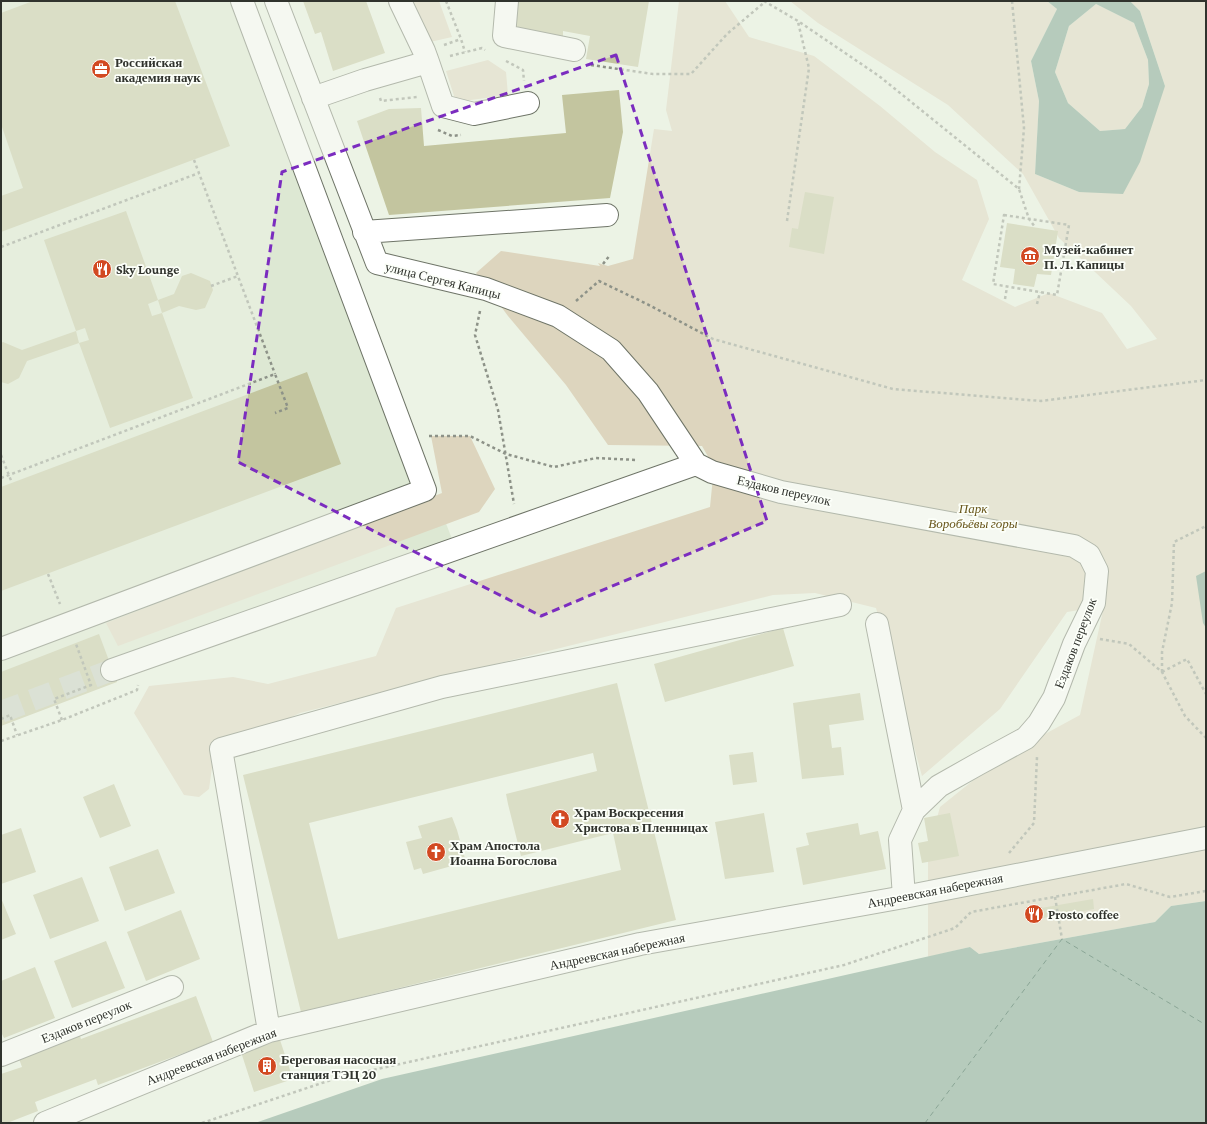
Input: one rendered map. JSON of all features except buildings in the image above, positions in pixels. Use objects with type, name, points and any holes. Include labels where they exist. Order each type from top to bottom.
[{"type":"street","points":[[1,649],[425,490],[242,1]]},
{"type":"street","name":"улица Сергея Капицы","points":[[276,1],[377,263],[486,289],[558,316],[611,350],[648,392],[696,464]]},
{"type":"street","points":[[400,1],[424,51],[443,106],[474,114],[528,103]]},
{"type":"street","points":[[507,1],[504,36],[574,50]]},
{"type":"street","points":[[313,98],[365,80],[428,62]]},
{"type":"street","points":[[364,232],[607,215]]},
{"type":"street","points":[[112,670],[696,464]]},
{"type":"street","name":"Ездаков переулок","points":[[696,464],[712,472],[781,492],[1074,546],[1090,555],[1097,571],[1094,603],[1074,644],[1054,698],[1039,723],[1026,738],[939,786],[914,810],[900,840],[904,897]]},
{"type":"street","points":[[269,1031],[221,749],[442,687],[840,605]]},
{"type":"street","points":[[877,624],[914,810]]},
{"type":"street","name":"Андреевская набережная","points":[[45,1123],[269,1031],[640,944],[904,897],[1206,838]]},
{"type":"street","name":"Ездаков переулок","points":[[1,1055],[172,987]]},
{"type":"path","points":[[446,1],[465,52]]},
{"type":"path","points":[[574,50],[583,63],[653,74],[691,74],[726,34],[765,1],[798,21],[879,76],[1019,189]]},
{"type":"path","points":[[1012,1],[1024,128],[1019,189],[1028,219],[1035,227]]},
{"type":"path","points":[[787,221],[809,68],[798,21]]},
{"type":"path","points":[[428,62],[482,48],[488,52]]},
{"type":"path","points":[[502,59],[523,70],[528,103]]},
{"type":"path","points":[[194,160],[288,408],[275,413]]},
{"type":"path","points":[[1,247],[199,173]]},
{"type":"path","points":[[1004,215],[1028,219],[1069,226],[1057,295],[993,284],[1004,215]]},
{"type":"path","points":[[603,264],[610,255]]},
{"type":"path","points":[[211,286],[238,276]]},
{"type":"path","points":[[558,316],[599,281],[647,304],[713,339],[893,389],[1041,401],[1206,380]]},
{"type":"path","points":[[1005,298],[1007,287]]},
{"type":"path","points":[[486,289],[475,335],[498,410],[517,527]]},
{"type":"path","points":[[1037,304],[1040,292]]},
{"type":"path","points":[[1,478],[275,374]]},
{"type":"path","points":[[408,446],[431,436],[470,436],[506,454],[554,466],[596,458],[642,461]]},
{"type":"path","points":[[1,455],[12,483]]},
{"type":"path","points":[[1162,672],[1162,652],[1172,603],[1174,542],[1206,526]]},
{"type":"path","points":[[48,574],[91,685],[54,699],[62,720]]},
{"type":"path","points":[[1074,644],[1095,638],[1129,644],[1162,672],[1185,716],[1206,738]]},
{"type":"path","points":[[1162,672],[1187,659],[1206,694]]},
{"type":"path","points":[[1,719],[10,715],[18,735]]},
{"type":"path","points":[[985,881],[1034,823],[1039,723]]},
{"type":"path","points":[[202,1123],[336,1078],[844,965],[955,928],[971,912],[1126,884],[1170,897],[1206,891]]},
{"type":"path","points":[[1055,897],[1062,939]]},
{"type":"highlighted area","points":[[616,55],[767,521],[541,616],[238,462],[282,172]]},
{"type":"shaded area","points":[[1,1],[242,1],[454,544],[1,701]]},
{"type":"shaded area","points":[[1047,1],[1130,1],[1140,11],[1165,86],[1140,162],[1123,194],[1079,192],[1035,174],[1039,101],[1031,61],[1057,9]],"holes":[[[1096,4],[1134,23],[1148,60],[1149,84],[1142,107],[1125,129],[1100,131],[1068,103],[1055,72],[1069,26]]]},
{"type":"shaded area","points":[[1206,571],[1206,628],[1203,623],[1196,576]]},
{"type":"shaded area","points":[[1206,901],[1206,1123],[255,1123],[382,1079],[970,947],[979,954],[1155,922],[1171,906]]},
{"type":"green space","points":[[410,1],[439,1],[452,37],[430,42]]},
{"type":"green space","name":"Парк Воробьёвы горы","points":[[679,1],[725,1],[749,37],[814,56],[880,106],[935,152],[977,180],[989,219],[962,280],[1015,307],[1049,293],[1102,313],[1127,349],[1157,339],[1131,306],[1059,238],[1023,174],[948,105],[818,23],[790,1],[1047,1],[1057,9],[1031,61],[1039,101],[1035,174],[1079,192],[1165,86],[1140,11],[1130,1],[1206,1],[1206,901],[1171,906],[1155,922],[979,954],[970,947],[928,957],[928,850],[940,807],[1001,758],[1080,715],[1104,606],[1067,612],[1000,709],[922,776],[876,608],[815,593],[773,595],[300,713],[214,753],[209,789],[199,797],[184,795],[134,713],[149,686],[233,677],[268,684],[376,656],[396,608],[710,507],[714,467],[702,446],[608,445],[566,385],[508,316],[476,273],[501,251],[600,266],[598,263],[608,266],[633,259],[654,129],[672,131],[666,110]]},
{"type":"green space","points":[[1096,4],[1134,23],[1148,60],[1149,84],[1142,107],[1125,129],[1100,131],[1068,103],[1055,72],[1069,26]]},
{"type":"green space","points":[[488,60],[506,72],[508,95],[456,102],[446,71]]},
{"type":"green space","points":[[431,436],[470,436],[495,489],[479,512],[118,646],[106,623],[442,493]]},
{"type":"ferry route","points":[[925,1123],[1062,939],[1206,1025]]},
{"type":"tunnel","points":[[1,712],[112,670]]},
{"type":"place","name":"Российская академия наук","points":[[101,69]]},
{"type":"place","name":"Музей-кабинет П. Л. Капицы","points":[[1030,256]]},
{"type":"place","name":"Sky Lounge","points":[[102,269]]},
{"type":"place","name":"Храм Воскресения Христова в Пленницах","points":[[560,819]]},
{"type":"place","name":"Храм Апостола Иоанна Богослова","points":[[436,852]]},
{"type":"place","name":"Prosto coffee","points":[[1034,914]]},
{"type":"place","name":"Береговая насосная станция ТЭЦ 20","points":[[267,1066]]}]
